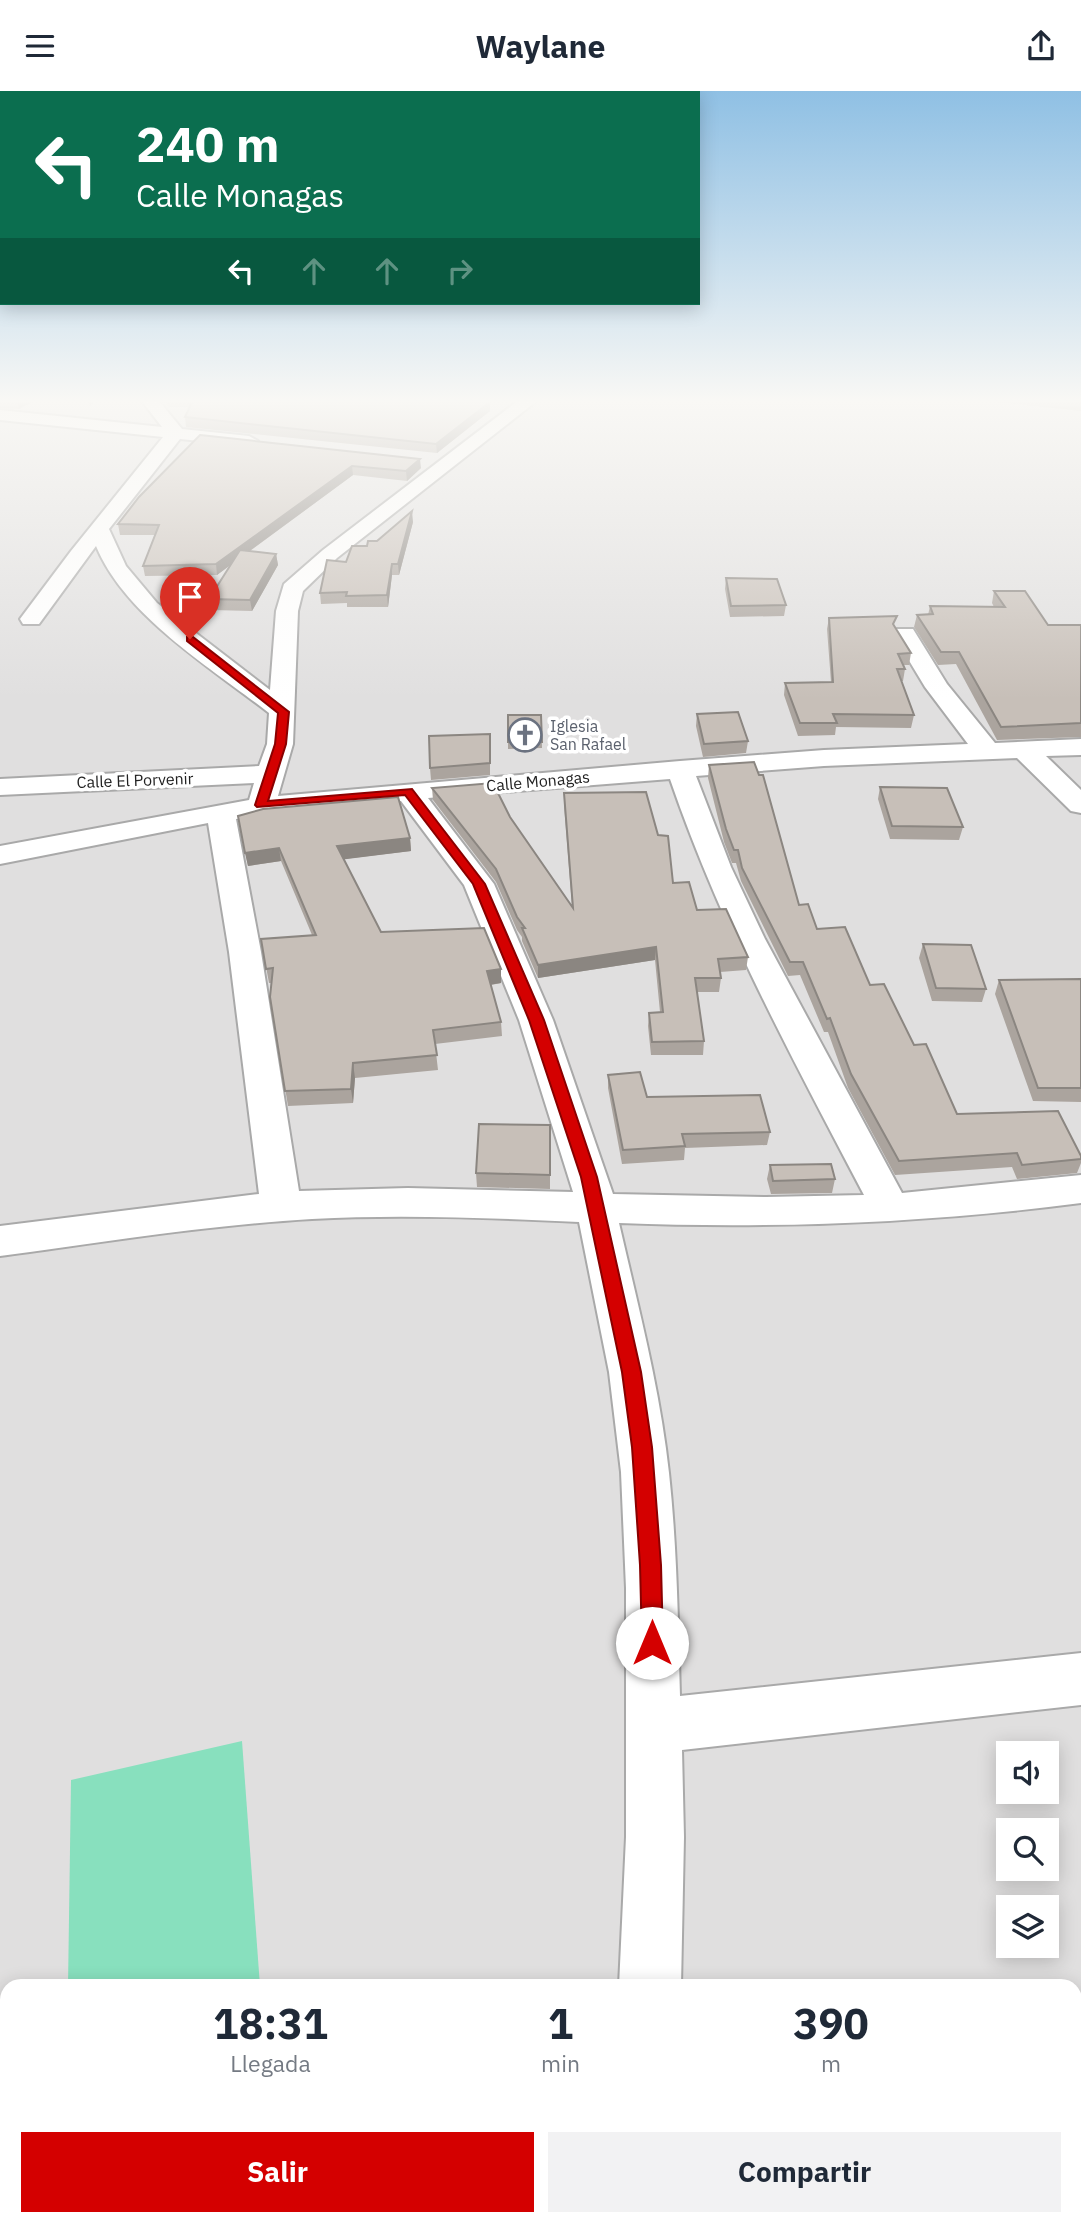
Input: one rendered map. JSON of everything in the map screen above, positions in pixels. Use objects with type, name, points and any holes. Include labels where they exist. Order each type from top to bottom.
[{"type":"street","points":[[30,619],[124,500]]},
{"type":"street","points":[[261,805],[280,744],[288,599],[297,582],[403,500]]},
{"type":"street","points":[[100,530],[116,568],[149,608],[283,712]]},
{"type":"street","points":[[905,634],[937,687],[987,750]]},
{"type":"street","name":"Calle Monagas","points":[[0,855],[261,805],[824,758],[1081,747]]},
{"type":"street","points":[[1023,749],[1081,805]]},
{"type":"street","points":[[680,769],[729,897],[791,1024],[891,1208]]},
{"type":"street","name":"Calle El Porvenir","points":[[0,787],[271,774]]},
{"type":"street","points":[[408,791],[479,884],[536,1020],[589,1177],[631,1372],[645,1472],[652,1588],[655,1837],[650,1979]]},
{"type":"street","points":[[220,812],[241,926],[281,1207]]},
{"type":"street","points":[[0,1241],[281,1207],[358,1203],[764,1212],[891,1208],[1018,1198],[1081,1189]]},
{"type":"street","points":[[653,1725],[998,1691],[1081,1679]]},
{"type":"shaded area","points":[[0,500],[1081,500],[1081,1979],[0,1979]]},
{"type":"green space","points":[[242,1741],[259,1979],[68,1979],[71,1780]]},
{"type":"building","points":[[137,500],[305,500],[216,564],[143,566],[159,525],[118,524]]},
{"type":"building","points":[[412,511],[398,564],[392,564],[387,595],[346,596],[347,592],[320,593],[327,560],[346,562],[352,546],[367,546],[368,541],[377,541]]},
{"type":"building","points":[[240,550],[276,554],[250,600],[209,599]]},
{"type":"building","points":[[726,578],[777,579],[786,605],[731,606]]},
{"type":"building","points":[[994,591],[1025,591],[1048,625],[1081,625],[1081,723],[1001,727],[959,652],[941,652],[917,615],[933,614],[930,606],[1005,607]]},
{"type":"building","points":[[897,616],[893,624],[911,653],[898,654],[905,669],[897,669],[914,715],[833,714],[837,723],[800,723],[785,683],[833,682],[829,618]]},
{"type":"building","points":[[738,712],[748,741],[704,744],[697,714]]},
{"type":"building","name":"Iglesia San Rafael","points":[[508,715],[541,715],[542,742],[508,742]]},
{"type":"building","points":[[490,734],[490,763],[430,768],[429,736]]},
{"type":"building","points":[[754,762],[759,775],[763,775],[799,905],[808,904],[817,929],[845,927],[870,985],[884,984],[914,1045],[926,1044],[957,1114],[1058,1111],[1081,1159],[1022,1165],[1017,1153],[899,1161],[851,1074],[830,1018],[827,1019],[803,962],[790,962],[742,868],[738,850],[734,850],[726,829],[709,765]]},
{"type":"building","points":[[493,783],[510,817],[573,908],[564,793],[646,792],[658,835],[668,836],[673,883],[689,882],[697,910],[726,909],[748,957],[718,959],[721,978],[695,978],[704,1041],[652,1042],[649,1013],[663,1012],[656,947],[538,965],[522,928],[525,928],[517,917],[496,869],[432,788]]},
{"type":"building","points":[[880,787],[947,788],[963,827],[892,826]]},
{"type":"building","points":[[398,797],[410,838],[337,846],[381,932],[484,928],[501,969],[487,971],[501,1022],[433,1030],[437,1055],[353,1063],[351,1089],[285,1091],[270,997],[273,968],[266,969],[261,939],[316,935],[279,848],[245,853],[238,816],[263,809]]},
{"type":"building","points":[[923,944],[971,945],[986,989],[936,988]]},
{"type":"building","points":[[1081,979],[1081,1088],[1038,1088],[999,980]]},
{"type":"building","points":[[640,1072],[647,1097],[760,1095],[770,1132],[682,1134],[685,1146],[623,1150],[608,1075]]},
{"type":"building","points":[[479,1124],[550,1125],[550,1175],[476,1173]]},
{"type":"building","points":[[831,1164],[835,1179],[773,1181],[770,1165]]},
{"type":"place","name":"Iglesia San Rafael","points":[[525,735]]},
{"type":"route","points":[[190,639],[283,712],[280,744],[261,805],[408,791],[479,884],[536,1020],[589,1177],[631,1372],[642,1447],[651,1565],[652,1643]]}]
